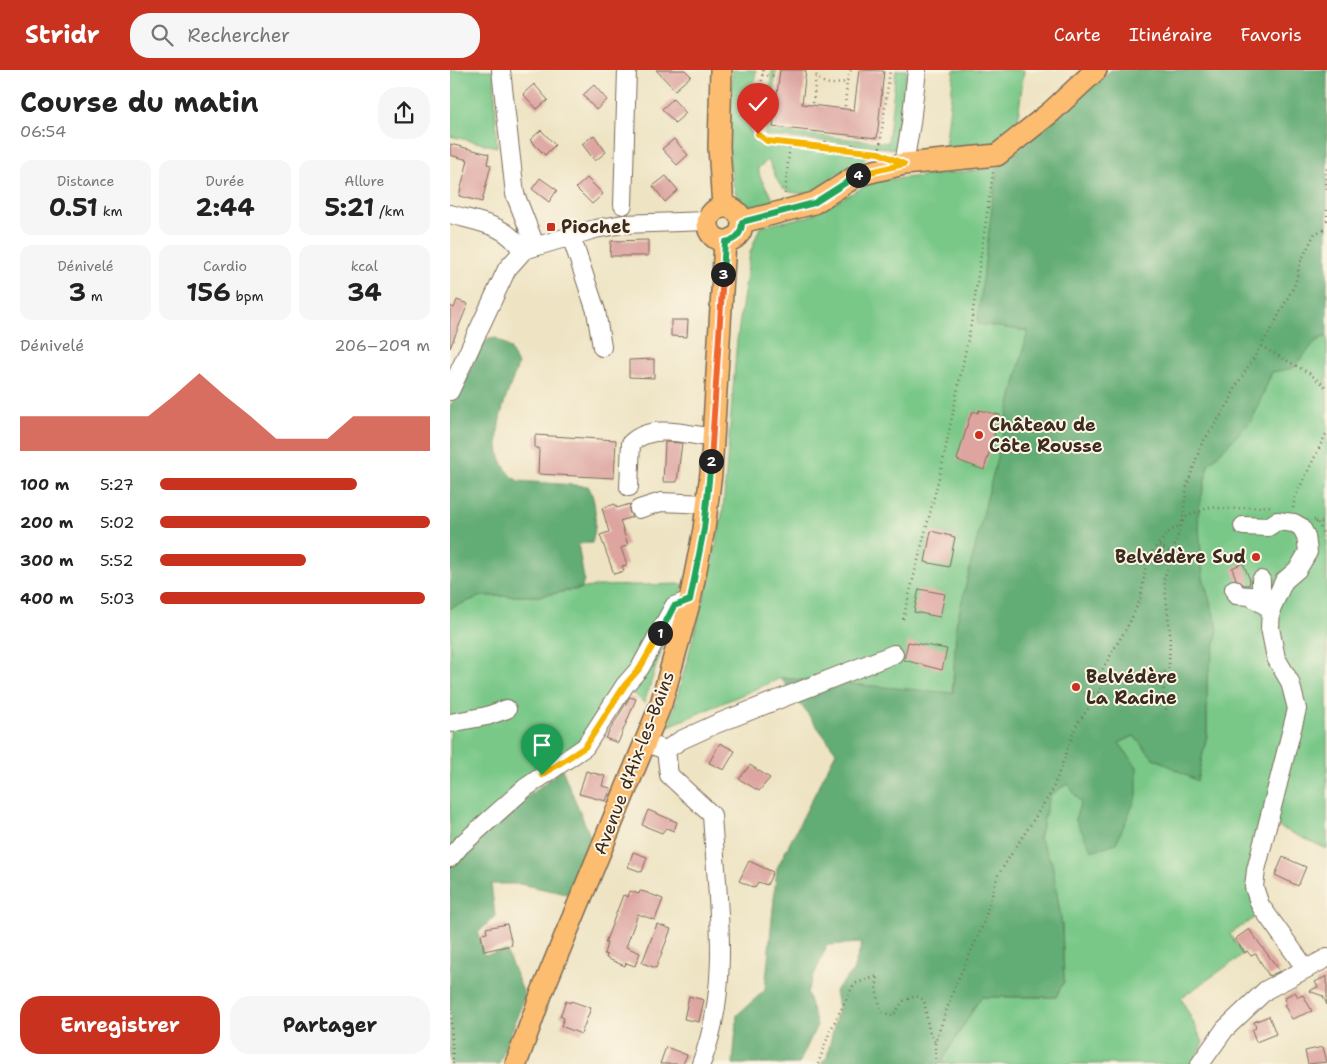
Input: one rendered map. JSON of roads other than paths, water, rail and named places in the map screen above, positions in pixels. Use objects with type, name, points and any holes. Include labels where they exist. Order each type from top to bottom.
[{"type":"main road","points":[[716,214],[737,212],[742,222],[740,233],[737,237],[725,242],[715,239],[711,235],[716,214],[721,70]]},
{"type":"main road","points":[[742,222],[814,203],[858,175],[904,164],[997,155],[1051,112],[1096,70]]},
{"type":"main road","name":"Avenue d'Aix-les-Bains","points":[[516,1064],[542,992],[661,704],[690,600],[700,554],[707,504],[725,242]]},
{"type":"street","points":[[501,70],[514,194],[528,248]]},
{"type":"street","points":[[623,205],[627,70]]},
{"type":"street","points":[[904,164],[917,70]]},
{"type":"street","points":[[450,214],[495,225],[528,248]]},
{"type":"street","points":[[450,391],[506,269],[528,248],[623,224],[716,214]]},
{"type":"street","points":[[571,236],[596,311],[602,347]]},
{"type":"street","points":[[629,487],[631,443],[638,437],[660,431],[712,438]]},
{"type":"street","points":[[639,509],[661,502],[707,504]]},
{"type":"street","points":[[1243,526],[1268,527],[1277,521],[1294,523],[1301,527],[1306,536],[1308,552],[1298,569],[1284,581],[1266,606]]},
{"type":"street","points":[[1261,580],[1276,658],[1290,682],[1297,709],[1258,861],[1254,888],[1260,906],[1309,968]]},
{"type":"street","points":[[1234,589],[1236,595],[1250,596],[1266,606]]},
{"type":"street","points":[[450,858],[460,846],[525,788],[585,747],[625,685],[640,668],[674,606],[690,600]]},
{"type":"street","points":[[666,750],[681,740],[716,724],[894,654]]},
{"type":"street","points":[[450,724],[486,716],[507,708]]},
{"type":"street","points":[[646,743],[666,750]]},
{"type":"street","points":[[666,750],[668,775],[712,816],[720,955],[718,1007],[701,1064]]},
{"type":"street","points":[[1200,1064],[1225,1029],[1266,990],[1327,958]]},
{"type":"place","name":"Piochet","points":[[551,227]]},
{"type":"place","name":"Château de Côte Rousse","points":[[979,435]]},
{"type":"place","name":"Belvédère Sud","points":[[1256,557]]},
{"type":"place","name":"Belvédère La Racine","points":[[1076,687]]}]
